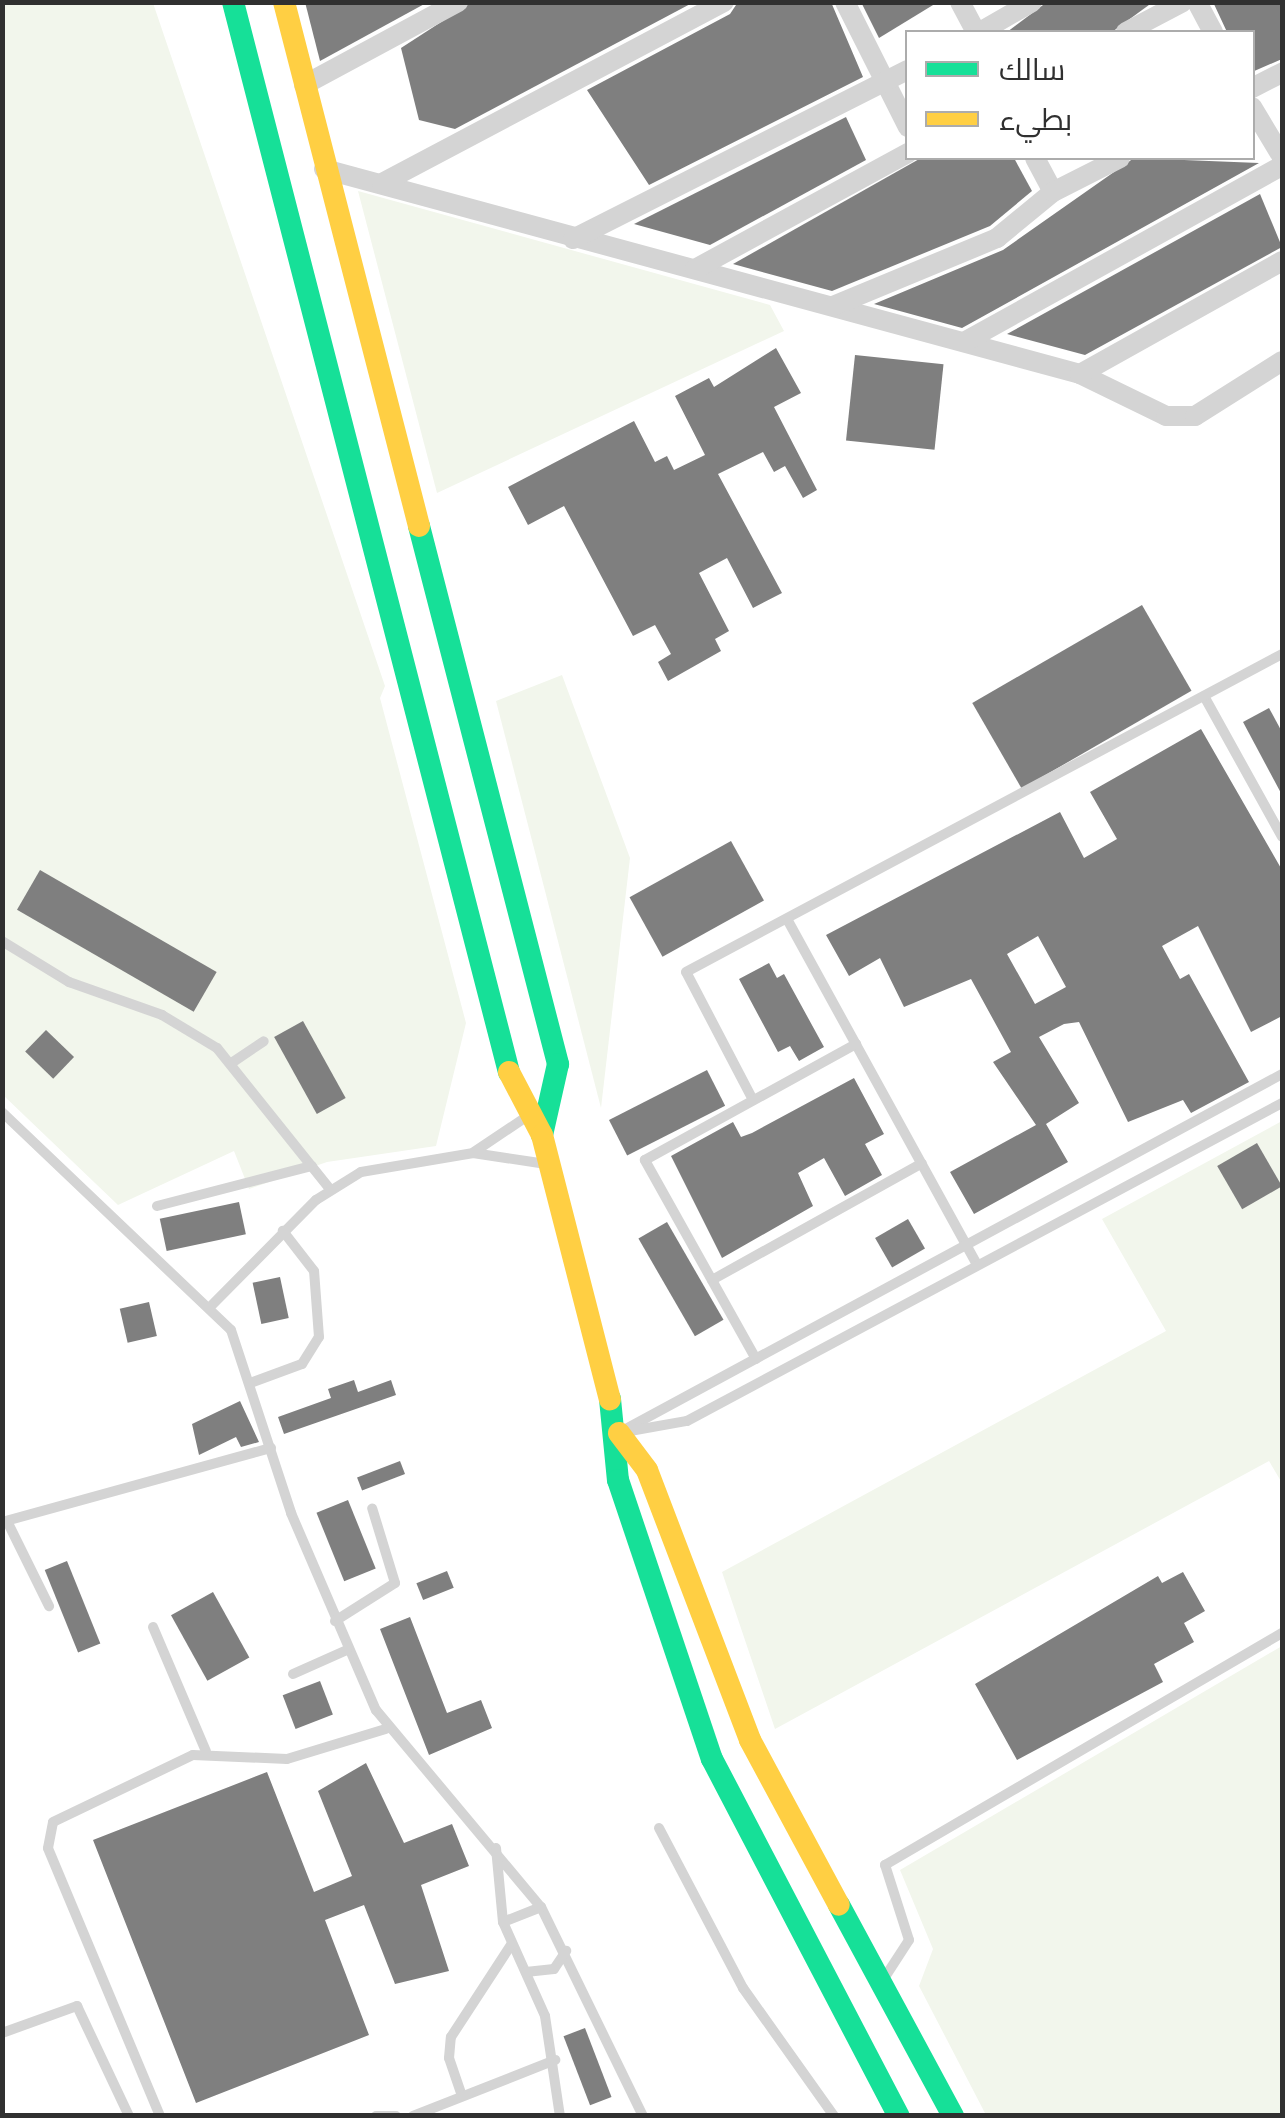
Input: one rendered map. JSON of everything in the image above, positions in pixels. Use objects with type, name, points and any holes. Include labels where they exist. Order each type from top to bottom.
[{"type":"main road","points":[[233,2],[514,1092],[542,1135],[619,1433],[618,1480],[706,1744],[899,2116]]},
{"type":"main road","points":[[284,2],[558,1064],[553,1113],[542,1135]]},
{"type":"main road","points":[[619,1433],[647,1470],[750,1740],[953,2116]]},
{"type":"street","points":[[304,85],[458,2]]},
{"type":"street","points":[[382,183],[724,2]]},
{"type":"street","points":[[846,2],[905,120]]},
{"type":"street","points":[[960,2],[977,30]]},
{"type":"street","points":[[982,30],[1032,2]]},
{"type":"street","points":[[1130,30],[1183,2]]},
{"type":"street","points":[[1197,2],[1211,30]]},
{"type":"street","points":[[573,239],[905,72]]},
{"type":"street","points":[[1255,86],[1282,73]]},
{"type":"street","points":[[1255,112],[1282,157]]},
{"type":"street","points":[[696,269],[905,155]]},
{"type":"street","points":[[1036,160],[1053,192]]},
{"type":"street","points":[[833,306],[997,238],[1053,192],[1116,160]]},
{"type":"street","points":[[964,342],[1282,166]]},
{"type":"street","points":[[324,169],[1080,374],[1166,416],[1195,416],[1282,361]]},
{"type":"street","points":[[1080,374],[1282,262]]},
{"type":"lane","points":[[753,1100],[686,972],[1282,654]]},
{"type":"lane","points":[[1204,696],[1282,837]]},
{"type":"lane","points":[[787,918],[977,1264]]},
{"type":"lane","points":[[2,941],[69,982],[182,1025],[233,1062],[330,1189]]},
{"type":"lane","points":[[233,1062],[264,1041]]},
{"type":"lane","points":[[756,1359],[646,1160],[856,1044]]},
{"type":"lane","points":[[619,1433],[1282,1074]]},
{"type":"lane","points":[[619,1433],[688,1421],[1282,1103]]},
{"type":"lane","points":[[2,1112],[212,1305],[253,1382],[272,1448],[335,1621],[386,1729],[496,1847],[541,1907],[566,1951],[638,2113]]},
{"type":"lane","points":[[473,1153],[527,1115]]},
{"type":"lane","points":[[212,1305],[330,1189],[395,1161],[473,1153],[549,1164]]},
{"type":"lane","points":[[712,1280],[922,1163]]},
{"type":"lane","points":[[157,1206],[312,1166]]},
{"type":"lane","points":[[253,1382],[302,1364],[319,1337],[318,1284],[283,1231]]},
{"type":"lane","points":[[49,1606],[5,1521],[272,1448]]},
{"type":"lane","points":[[335,1621],[394,1583],[372,1508]]},
{"type":"lane","points":[[153,1627],[206,1751]]},
{"type":"lane","points":[[882,1982],[909,1940],[885,1865],[1282,1633]]},
{"type":"lane","points":[[293,1674],[347,1650]]},
{"type":"lane","points":[[160,2116],[47,1839],[66,1811],[206,1751],[287,1759],[386,1729]]},
{"type":"lane","points":[[659,1828],[743,1988],[834,2116]]},
{"type":"lane","points":[[496,1847],[503,1922],[526,1972],[554,2060],[560,2116]]},
{"type":"lane","points":[[503,1922],[541,1907]]},
{"type":"lane","points":[[462,2096],[449,2058],[452,2037],[511,1944]]},
{"type":"lane","points":[[526,1972],[554,1970],[566,1951]]},
{"type":"lane","points":[[2,2033],[77,2006],[129,2116]]},
{"type":"lane","points":[[413,2116],[554,2060]]},
{"type":"lane","points":[[376,2116],[396,2116]]},
{"type":"shaded area","points":[[2,3],[153,3],[385,686],[380,698],[466,1023],[436,1146],[327,1162],[249,1189],[234,1151],[118,1205],[3,1095]]},
{"type":"shaded area","points":[[358,191],[770,305],[784,331],[437,493]]},
{"type":"shaded area","points":[[562,675],[630,858],[601,1108],[496,701]]},
{"type":"shaded area","points":[[1282,1121],[1282,1483],[1269,1461],[775,1729],[722,1572],[1166,1331],[1102,1219]]},
{"type":"shaded area","points":[[1282,1646],[1282,2115],[986,2115],[919,1986],[933,1949],[900,1870]]},
{"type":"building","points":[[305,2],[428,2],[320,61]]},
{"type":"building","points":[[472,2],[694,2],[455,129],[419,120],[401,48]]},
{"type":"building","points":[[738,2],[831,2],[863,77],[649,185],[587,90],[730,14]]},
{"type":"building","points":[[861,2],[938,2],[879,38]]},
{"type":"building","points":[[1047,2],[1153,2],[1115,30],[1010,30]]},
{"type":"building","points":[[1213,2],[1282,2],[1282,59],[1255,71],[1255,30],[1226,30]]},
{"type":"building","points":[[846,117],[866,160],[710,245],[634,224]]},
{"type":"building","points":[[917,160],[1015,160],[1032,191],[990,226],[832,291],[733,264]]},
{"type":"building","points":[[1131,160],[1259,163],[962,328],[874,304],[1003,250]]},
{"type":"building","points":[[1260,194],[1282,247],[1085,355],[1007,334]]},
{"type":"building","points":[[776,348],[801,393],[774,407],[817,490],[803,498],[785,466],[774,472],[763,452],[718,474],[782,593],[753,608],[727,558],[699,573],[729,631],[715,639],[721,651],[668,681],[658,662],[671,654],[655,625],[633,636],[564,506],[528,525],[508,487],[634,421],[655,462],[667,456],[674,470],[705,455],[675,396],[709,378],[714,387]]},
{"type":"building","points":[[855,355],[944,364],[935,450],[846,441]]},
{"type":"building","points":[[1142,605],[1192,691],[1022,789],[972,703]]},
{"type":"building","points":[[1269,708],[1282,732],[1282,795],[1243,722]]},
{"type":"building","points":[[1201,729],[1282,870],[1282,1016],[1251,1032],[1198,926],[1162,946],[1180,979],[1189,974],[1249,1082],[1191,1113],[1183,1100],[1128,1122],[1079,1022],[1064,1024],[1039,1037],[1079,1103],[1046,1124],[1068,1162],[974,1214],[950,1172],[1036,1125],[993,1062],[1011,1052],[971,979],[904,1007],[880,958],[849,976],[826,935],[1060,812],[1084,858],[1117,839],[1090,792]],"holes":[[[1038,936],[1066,987],[1035,1004],[1007,954]]]},
{"type":"building","points":[[731,841],[764,900],[663,957],[630,897]]},
{"type":"building","points":[[40,870],[217,972],[194,1012],[17,910]]},
{"type":"building","points":[[769,963],[777,978],[784,974],[824,1047],[799,1061],[790,1046],[778,1052],[739,979]]},
{"type":"building","points":[[303,1021],[346,1098],[317,1114],[274,1037]]},
{"type":"building","points":[[46,1030],[74,1057],[53,1079],[25,1052]]},
{"type":"building","points":[[707,1070],[725,1106],[627,1156],[609,1120]]},
{"type":"building","points":[[854,1078],[884,1134],[865,1144],[882,1175],[845,1196],[824,1158],[798,1173],[813,1206],[722,1258],[671,1156],[733,1122],[741,1137],[752,1133]]},
{"type":"building","points":[[1257,1143],[1282,1186],[1242,1209],[1217,1166]]},
{"type":"building","points":[[239,1202],[246,1234],[167,1251],[160,1219]]},
{"type":"building","points":[[908,1219],[925,1248],[892,1267],[875,1238]]},
{"type":"building","points":[[667,1222],[724,1320],[695,1336],[638,1238]]},
{"type":"building","points":[[280,1277],[289,1318],[261,1324],[253,1283]]},
{"type":"building","points":[[149,1302],[157,1336],[128,1343],[120,1309]]},
{"type":"building","points":[[354,1380],[358,1392],[391,1380],[396,1395],[284,1434],[278,1417],[331,1398],[328,1389]]},
{"type":"building","points":[[240,1401],[259,1442],[241,1447],[236,1437],[199,1455],[192,1424]]},
{"type":"building","points":[[400,1461],[405,1474],[362,1491],[357,1477]]},
{"type":"building","points":[[348,1500],[376,1569],[344,1581],[316,1513]]},
{"type":"building","points":[[67,1561],[100,1644],[78,1653],[45,1570]]},
{"type":"building","points":[[447,1571],[454,1588],[423,1600],[416,1583]]},
{"type":"building","points":[[1183,1572],[1205,1611],[1184,1623],[1194,1642],[1154,1664],[1163,1682],[1017,1760],[975,1684],[1158,1576],[1162,1583]]},
{"type":"building","points":[[213,1592],[249,1658],[207,1681],[171,1615]]},
{"type":"building","points":[[410,1617],[447,1713],[481,1700],[492,1728],[429,1755],[380,1629]]},
{"type":"building","points":[[320,1681],[333,1715],[296,1729],[283,1695]]},
{"type":"building","points":[[366,1763],[404,1843],[452,1824],[469,1866],[421,1885],[449,1971],[395,1984],[364,1905],[325,1920],[369,2035],[196,2103],[93,1840],[267,1772],[314,1892],[352,1876],[318,1791]]},
{"type":"building","points":[[585,2028],[612,2097],[590,2105],[564,2036]]},
{"type":"traffic: fast","points":[[233,2],[509,1072]]},
{"type":"traffic: fast","points":[[419,526],[558,1064],[542,1135]]},
{"type":"traffic: fast","points":[[610,1399],[618,1480],[712,1759],[899,2116]]},
{"type":"traffic: fast","points":[[839,1905],[953,2116]]},
{"type":"traffic: slow","points":[[284,2],[419,526]]},
{"type":"traffic: slow","points":[[509,1072],[542,1135],[610,1399]]},
{"type":"traffic: slow","points":[[619,1433],[647,1470],[750,1740],[839,1905]]}]
